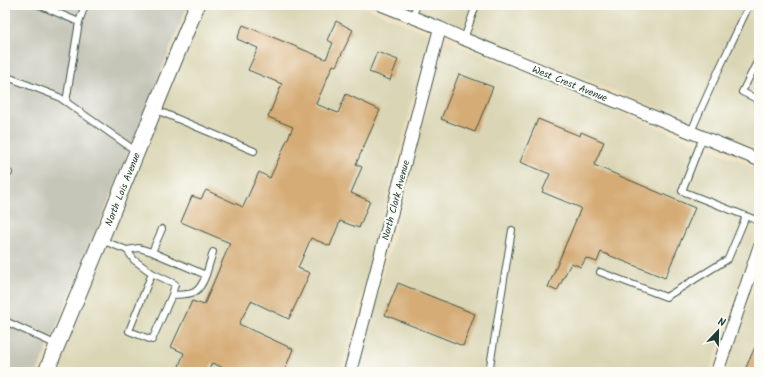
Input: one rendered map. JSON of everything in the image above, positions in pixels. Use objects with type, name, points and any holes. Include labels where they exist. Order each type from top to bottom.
[{"type":"street","name":"North Lois Avenue","points":[[46,372],[197,5]]},
{"type":"street","name":"West Crest Avenue","points":[[382,5],[759,160]]},
{"type":"street","name":"North Clark Avenue","points":[[350,372],[440,28]]},
{"type":"street","points":[[718,372],[759,248]]},
{"type":"lane","points":[[39,5],[79,22]]},
{"type":"lane","points":[[66,102],[79,22],[85,5]]},
{"type":"lane","points":[[412,17],[417,5]]},
{"type":"lane","points":[[464,39],[476,5]]},
{"type":"lane","points":[[691,132],[749,5]]},
{"type":"lane","points":[[759,58],[742,92],[759,100]]},
{"type":"lane","points":[[5,76],[59,97],[137,152]]},
{"type":"lane","points":[[154,109],[254,151]]},
{"type":"lane","points":[[703,136],[682,190],[759,221]]},
{"type":"lane","points":[[600,272],[666,297],[728,259],[746,216]]},
{"type":"lane","points":[[152,252],[162,229]]},
{"type":"lane","points":[[489,372],[512,230]]},
{"type":"lane","points":[[101,240],[127,250],[139,248],[152,252],[206,275]]},
{"type":"lane","points":[[127,250],[134,260],[152,274],[175,284],[172,295],[152,340],[129,331],[152,274]]},
{"type":"lane","points":[[172,295],[192,294],[202,285],[213,252]]},
{"type":"lane","points":[[5,320],[57,346]]},
{"type":"shaded area","points":[[5,5],[188,5],[37,372],[5,372]]},
{"type":"shaded area","points":[[205,5],[358,5],[430,34],[341,372],[54,372],[102,257]]},
{"type":"shaded area","points":[[406,5],[759,5],[759,150],[449,23],[449,21],[442,20]]},
{"type":"shaded area","points":[[445,40],[759,169],[759,223],[709,372],[358,372]]},
{"type":"shaded area","points":[[759,272],[759,372],[726,372]]},
{"type":"building","points":[[336,21],[353,30],[336,66],[333,65],[316,104],[338,113],[346,94],[380,110],[356,164],[362,167],[351,193],[370,201],[359,228],[340,221],[330,246],[311,238],[298,268],[310,273],[289,319],[251,301],[239,324],[293,349],[284,372],[234,372],[212,363],[208,372],[191,372],[179,366],[184,353],[171,347],[192,301],[204,305],[230,243],[181,222],[192,196],[201,199],[206,190],[243,207],[259,172],[270,178],[293,127],[268,117],[282,84],[248,70],[258,48],[237,39],[243,25],[326,59],[333,43],[327,40]]},
{"type":"building","points":[[377,52],[398,60],[390,80],[369,72]]},
{"type":"building","points":[[459,74],[493,87],[475,132],[441,119]]},
{"type":"building","points":[[538,119],[580,136],[581,132],[604,142],[594,165],[695,208],[665,278],[601,252],[597,262],[586,258],[581,267],[571,263],[557,291],[548,287],[581,208],[542,192],[550,174],[520,162]]},
{"type":"building","points":[[398,283],[475,314],[463,346],[385,315]]},
{"type":"building","points":[[759,338],[759,372],[744,372]]}]
